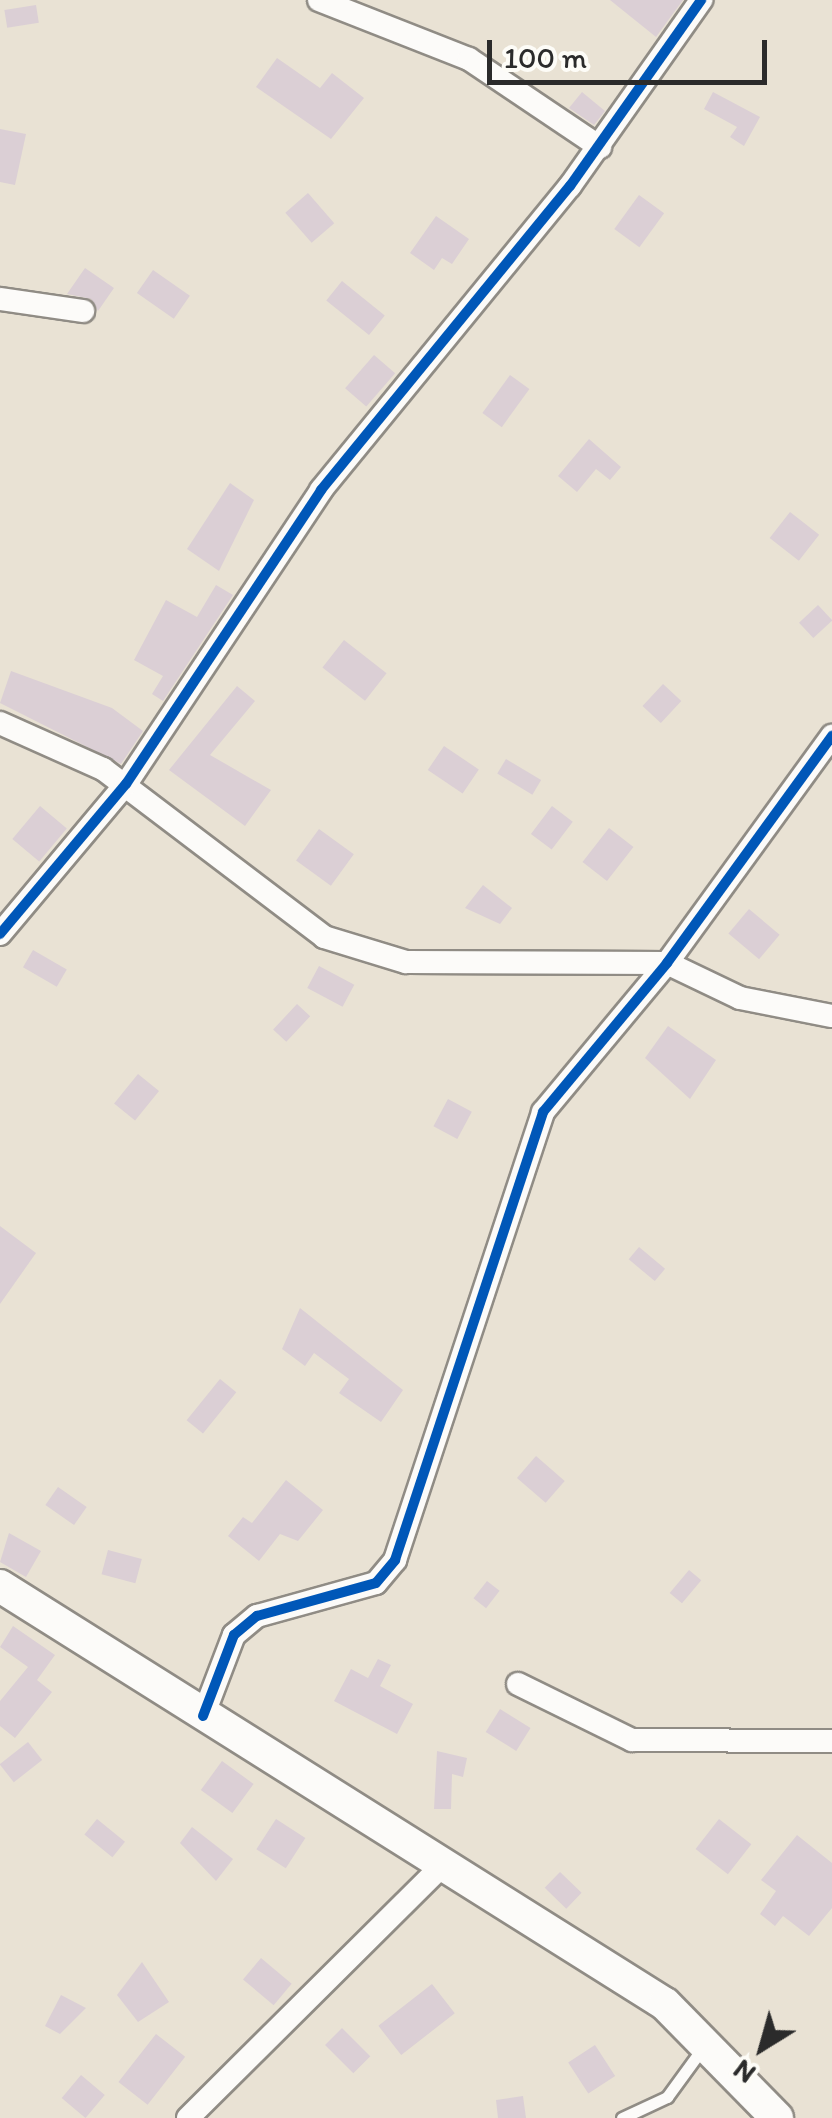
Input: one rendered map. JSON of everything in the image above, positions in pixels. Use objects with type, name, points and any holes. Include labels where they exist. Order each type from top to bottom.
[{"type":"street","points":[[319,0],[469,59],[600,146]]},
{"type":"street","points":[[0,934],[126,784],[321,490],[600,146],[701,0]]},
{"type":"street","points":[[0,299],[84,311]]},
{"type":"street","points":[[0,723],[56,742],[126,784],[324,937],[406,962],[667,964],[740,998],[832,1016]]},
{"type":"street","points":[[204,1716],[234,1635],[257,1616],[376,1583],[396,1560],[543,1112],[667,964],[832,736]]},
{"type":"street","points":[[0,1586],[442,1866],[621,1974],[707,2041],[777,2118]]},
{"type":"street","points":[[518,1684],[632,1740],[832,1741]]},
{"type":"street","points":[[188,2118],[442,1866]]},
{"type":"lane","points":[[622,2118],[667,2097],[707,2041]]},
{"type":"building","points":[[610,0],[683,0],[656,37]]},
{"type":"building","points":[[36,5],[39,23],[7,28],[4,10]]},
{"type":"building","points":[[277,58],[320,88],[332,73],[364,98],[331,139],[256,87]]},
{"type":"building","points":[[582,92],[605,111],[594,125],[569,108]]},
{"type":"building","points":[[713,92],[760,117],[744,146],[730,137],[737,127],[704,109]]},
{"type":"building","points":[[0,129],[26,134],[15,185],[0,182]]},
{"type":"building","points":[[308,193],[334,223],[312,243],[285,213]]},
{"type":"building","points":[[639,195],[664,213],[639,247],[614,229]]},
{"type":"building","points":[[436,216],[469,239],[452,264],[442,258],[434,270],[410,253]]},
{"type":"building","points":[[85,268],[114,288],[98,311],[91,299],[67,294]]},
{"type":"building","points":[[153,270],[190,296],[174,319],[137,293]]},
{"type":"building","points":[[342,281],[385,316],[369,335],[326,300]]},
{"type":"building","points":[[374,355],[395,373],[366,407],[345,388]]},
{"type":"building","points":[[510,375],[529,389],[502,427],[482,413]]},
{"type":"building","points":[[589,439],[621,467],[610,480],[596,469],[577,492],[558,476]]},
{"type":"building","points":[[230,483],[254,500],[219,571],[187,549]]},
{"type":"building","points":[[790,512],[819,535],[799,561],[770,538]]},
{"type":"building","points":[[216,585],[233,595],[163,701],[152,694],[163,676],[134,660],[166,600],[197,617]]},
{"type":"building","points":[[818,605],[832,621],[813,638],[799,623]]},
{"type":"building","points":[[344,640],[387,673],[365,701],[322,668]]},
{"type":"building","points":[[11,671],[112,708],[143,731],[121,764],[0,703]]},
{"type":"building","points":[[663,684],[681,701],[661,723],[643,706]]},
{"type":"building","points":[[237,686],[255,701],[210,755],[271,790],[245,826],[169,770]]},
{"type":"building","points":[[444,746],[479,769],[463,794],[428,770]]},
{"type":"building","points":[[506,759],[541,780],[532,795],[497,774]]},
{"type":"building","points":[[40,806],[67,828],[39,861],[12,839]]},
{"type":"building","points":[[552,806],[573,822],[552,850],[531,834]]},
{"type":"building","points":[[609,828],[633,847],[607,881],[583,862]]},
{"type":"building","points":[[319,829],[354,854],[331,886],[296,861]]},
{"type":"building","points":[[483,885],[512,908],[500,924],[465,908]]},
{"type":"building","points":[[749,909],[780,935],[759,959],[728,934]]},
{"type":"building","points":[[33,950],[67,970],[57,987],[23,967]]},
{"type":"building","points":[[319,966],[354,985],[343,1007],[307,988]]},
{"type":"building","points":[[297,1004],[310,1016],[286,1042],[273,1030]]},
{"type":"building","points":[[668,1026],[716,1060],[690,1099],[645,1058]]},
{"type":"building","points":[[138,1074],[159,1091],[135,1121],[114,1104]]},
{"type":"building","points":[[448,1099],[472,1112],[457,1139],[433,1126]]},
{"type":"building","points":[[0,1226],[36,1253],[0,1304]]},
{"type":"building","points":[[639,1247],[665,1269],[655,1281],[629,1259]]},
{"type":"building","points":[[300,1308],[403,1390],[381,1422],[339,1393],[349,1379],[314,1353],[305,1366],[282,1349]]},
{"type":"building","points":[[220,1379],[236,1392],[203,1433],[187,1420]]},
{"type":"building","points":[[536,1456],[565,1481],[546,1503],[517,1478]]},
{"type":"building","points":[[286,1480],[323,1510],[298,1541],[280,1534],[259,1561],[228,1536],[243,1517],[252,1523]]},
{"type":"building","points":[[58,1487],[87,1507],[74,1525],[45,1505]]},
{"type":"building","points":[[9,1533],[41,1551],[26,1577],[0,1562]]},
{"type":"building","points":[[108,1550],[142,1559],[135,1583],[102,1574]]},
{"type":"building","points":[[689,1570],[701,1580],[682,1603],[670,1593]]},
{"type":"building","points":[[487,1581],[500,1591],[486,1608],[473,1598]]},
{"type":"building","points":[[13,1626],[55,1655],[37,1680],[52,1692],[15,1738],[0,1726],[0,1701],[28,1667],[0,1647]]},
{"type":"building","points":[[378,1659],[391,1665],[380,1686],[413,1704],[397,1734],[334,1701],[351,1669],[368,1678]]},
{"type":"building","points":[[500,1709],[531,1728],[516,1751],[486,1732]]},
{"type":"building","points":[[28,1742],[42,1760],[14,1782],[0,1764]]},
{"type":"building","points":[[437,1751],[467,1758],[463,1777],[452,1774],[451,1809],[434,1809]]},
{"type":"building","points":[[222,1761],[254,1784],[232,1813],[201,1790]]},
{"type":"building","points":[[97,1819],[125,1842],[112,1857],[84,1835]]},
{"type":"building","points":[[276,1819],[305,1838],[286,1868],[256,1849]]},
{"type":"building","points":[[719,1819],[751,1844],[728,1874],[696,1849]]},
{"type":"building","points":[[192,1827],[233,1859],[216,1881],[180,1843]]},
{"type":"building","points":[[797,1835],[832,1863],[832,1908],[809,1936],[783,1916],[775,1926],[760,1914],[776,1891],[761,1880]]},
{"type":"building","points":[[560,1872],[582,1893],[566,1909],[545,1888]]},
{"type":"building","points":[[261,1958],[292,1984],[274,2005],[243,1979]]},
{"type":"building","points":[[142,1962],[169,2002],[138,2022],[117,1995]]},
{"type":"building","points":[[432,1984],[455,2013],[401,2055],[378,2026]]},
{"type":"building","points":[[61,1995],[86,2008],[60,2034],[45,2026]]},
{"type":"building","points":[[342,2028],[370,2056],[353,2073],[325,2045]]},
{"type":"building","points":[[156,2034],[185,2057],[148,2105],[118,2082]]},
{"type":"building","points":[[595,2045],[615,2076],[588,2093],[568,2062]]},
{"type":"building","points":[[81,2075],[105,2095],[85,2118],[62,2098]]},
{"type":"building","points":[[523,2096],[526,2118],[498,2118],[496,2100]]},
{"type":"cycle path","points":[[0,934],[126,784],[321,490],[570,186],[701,0]]},
{"type":"cycle path","points":[[203,1716],[234,1635],[257,1616],[376,1583],[395,1560],[543,1112],[667,963],[832,736]]}]
